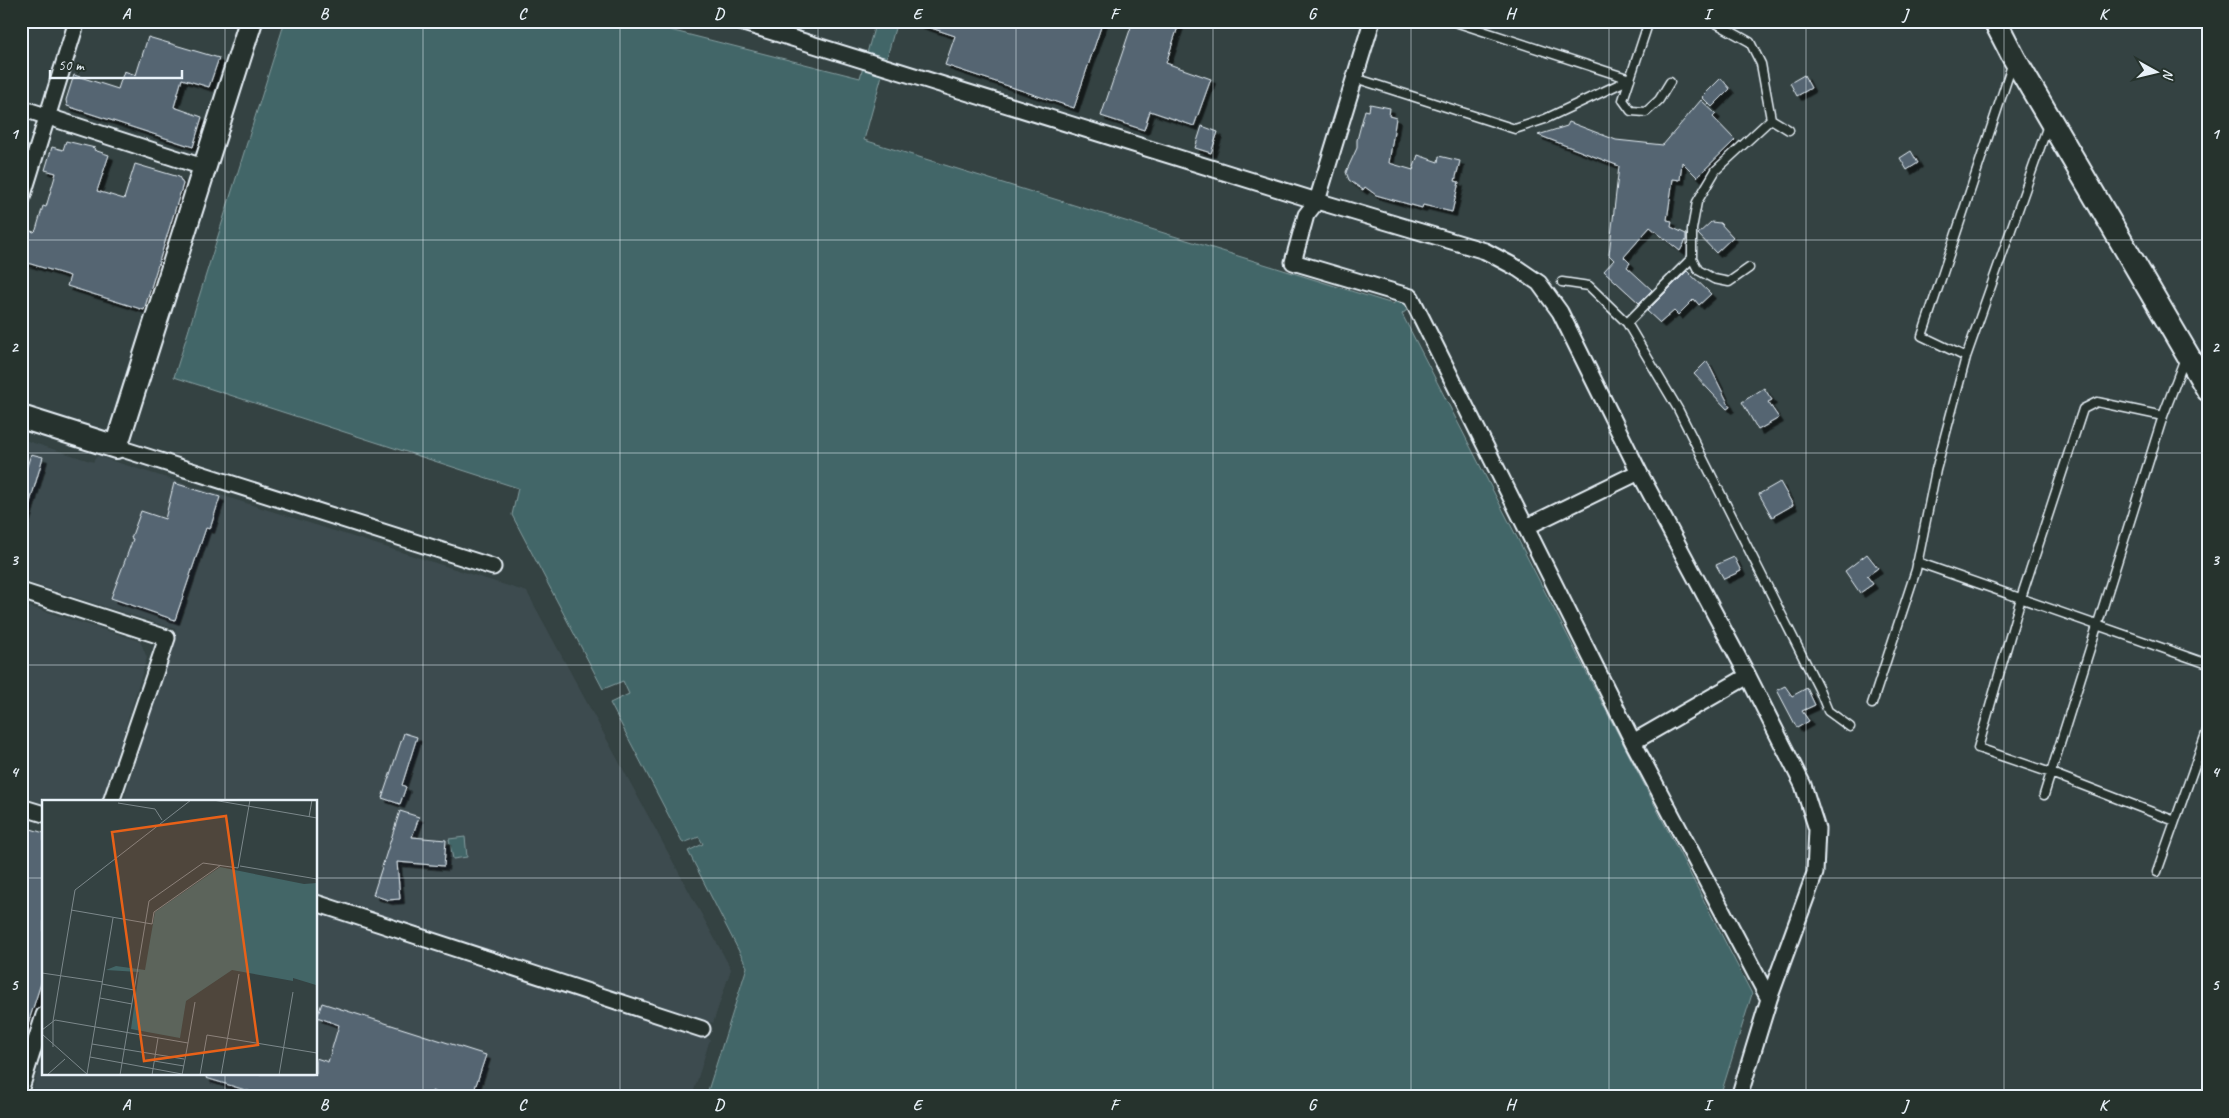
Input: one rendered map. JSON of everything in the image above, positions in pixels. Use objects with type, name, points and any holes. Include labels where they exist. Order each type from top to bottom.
[{"type":"street","points":[[21,201],[77,21]]},
{"type":"street","points":[[116,447],[251,21]]},
{"type":"street","points":[[737,21],[1317,201],[1485,251],[1517,268],[1539,283],[1560,312],[1638,472],[1748,676],[1803,785],[1817,829],[1814,873],[1769,999],[1739,1097]]},
{"type":"street","points":[[1372,21],[1317,201],[1306,214],[1293,262],[1412,297],[1633,742],[1769,999]]},
{"type":"street","points":[[1996,21],[2014,58],[2051,118],[2208,390]]},
{"type":"street","points":[[21,108],[204,168]]},
{"type":"street","points":[[21,417],[493,567]]},
{"type":"street","points":[[1526,527],[1638,472]]},
{"type":"street","points":[[21,591],[167,638],[112,800]]},
{"type":"street","points":[[1633,742],[1748,676]]},
{"type":"street","points":[[21,807],[42,813]]},
{"type":"street","points":[[318,904],[702,1029]]},
{"type":"street","points":[[21,1088],[42,1021]]},
{"type":"lane","points":[[1452,21],[1630,80]]},
{"type":"lane","points":[[1649,21],[1623,100],[1631,111],[1646,112],[1659,100],[1670,82]]},
{"type":"lane","points":[[1712,21],[1750,42],[1761,64],[1770,119]]},
{"type":"lane","points":[[1966,357],[1922,336],[2014,58]]},
{"type":"lane","points":[[1355,78],[1515,129],[1545,119],[1630,80]]},
{"type":"lane","points":[[1872,704],[1917,562],[1936,470],[1966,357],[2051,118]]},
{"type":"lane","points":[[1770,119],[1789,130]]},
{"type":"lane","points":[[1748,268],[1729,282],[1714,279],[1698,270],[1692,258],[1692,229],[1697,202],[1716,170],[1770,119]]},
{"type":"lane","points":[[1627,323],[1692,258]]},
{"type":"lane","points":[[1562,282],[1588,286],[1627,323],[1678,409],[1819,689],[1828,711],[1850,727]]},
{"type":"lane","points":[[2044,795],[2163,416],[2187,354]]},
{"type":"lane","points":[[2163,416],[2097,402],[2083,409],[2021,598],[1978,748],[2051,772],[2175,822]]},
{"type":"lane","points":[[1917,562],[2208,664]]},
{"type":"lane","points":[[2157,872],[2208,728]]},
{"type":"shaded area","points":[[21,439],[93,462],[97,456],[527,592],[731,969],[713,1023],[318,894],[318,800],[124,800],[176,629],[21,580]]},
{"type":"shaded area","points":[[21,604],[140,641],[147,658],[103,800],[42,800],[42,802],[21,796]]},
{"type":"shaded area","points":[[318,913],[710,1039],[692,1097],[30,1097],[42,1059],[42,1076],[318,1076]]},
{"type":"water","points":[[285,21],[642,21],[674,31],[860,78],[876,21],[897,21],[864,140],[1393,304],[1400,298],[1407,310],[1402,314],[1752,994],[1720,1097],[706,1097],[747,967],[688,851],[703,844],[699,837],[683,843],[610,703],[629,694],[623,681],[603,689],[512,515],[518,488],[174,377]]},
{"type":"water","points":[[465,837],[467,857],[453,859],[449,839]]},
{"type":"building","points":[[920,21],[1103,21],[1074,108],[945,65],[955,36],[919,24]]},
{"type":"building","points":[[1133,21],[1180,21],[1166,63],[1211,79],[1194,126],[1150,111],[1144,130],[1101,116]]},
{"type":"building","points":[[148,37],[219,58],[209,87],[182,79],[174,107],[202,117],[193,147],[67,106],[66,100],[74,75],[118,89],[124,71],[136,75]]},
{"type":"building","points":[[1804,75],[1811,88],[1797,96],[1790,83]]},
{"type":"building","points":[[1721,78],[1730,89],[1712,107],[1702,97]]},
{"type":"building","points":[[1701,100],[1716,114],[1713,117],[1735,140],[1697,177],[1682,162],[1680,180],[1673,179],[1667,220],[1672,221],[1671,227],[1686,234],[1686,240],[1680,251],[1650,227],[1624,257],[1630,263],[1627,267],[1652,290],[1639,303],[1604,271],[1614,260],[1609,255],[1619,166],[1538,135],[1567,126],[1569,122],[1616,140],[1663,145]]},
{"type":"building","points":[[1370,104],[1390,108],[1389,116],[1396,118],[1389,163],[1413,170],[1418,155],[1438,162],[1439,156],[1460,161],[1455,181],[1459,182],[1452,212],[1423,205],[1422,208],[1376,195],[1365,187],[1363,190],[1349,180],[1346,172],[1357,148],[1357,140],[1365,110],[1369,111]]},
{"type":"building","points":[[1202,126],[1218,132],[1211,153],[1195,148]]},
{"type":"building","points":[[66,141],[95,148],[94,150],[109,155],[97,191],[124,199],[135,164],[179,177],[183,184],[144,310],[67,286],[70,276],[21,261],[21,238],[24,229],[34,232],[36,230],[43,206],[46,207],[56,173],[45,170],[52,147],[63,150]]},
{"type":"building","points":[[1911,151],[1918,163],[1907,170],[1900,158]]},
{"type":"building","points":[[1711,222],[1720,223],[1733,237],[1716,253],[1698,234]]},
{"type":"building","points":[[1687,271],[1711,294],[1699,305],[1694,299],[1678,315],[1674,311],[1660,323],[1647,311]]},
{"type":"building","points":[[1707,361],[1730,407],[1727,409],[1694,374]]},
{"type":"building","points":[[1764,388],[1772,400],[1768,402],[1779,418],[1758,430],[1742,402]]},
{"type":"building","points":[[31,454],[43,457],[25,520],[21,519],[21,485]]},
{"type":"building","points":[[1780,482],[1793,505],[1772,517],[1759,494]]},
{"type":"building","points":[[174,483],[220,497],[210,529],[206,528],[175,620],[111,598],[133,539],[131,538],[141,511],[165,519]]},
{"type":"building","points":[[1867,554],[1878,568],[1867,576],[1873,584],[1860,593],[1845,571]]},
{"type":"building","points":[[1734,557],[1741,571],[1724,579],[1716,565]]},
{"type":"building","points":[[1785,686],[1792,696],[1807,688],[1815,705],[1802,711],[1809,721],[1797,728],[1777,690]]},
{"type":"building","points":[[404,733],[417,737],[402,785],[406,787],[400,804],[382,798]]},
{"type":"building","points":[[400,811],[419,817],[412,837],[446,840],[444,866],[397,862],[400,899],[388,900],[373,895]]},
{"type":"building","points":[[21,826],[42,832],[42,980],[24,1036],[21,1035]]},
{"type":"building","points":[[322,1003],[486,1055],[472,1097],[451,1097],[432,1091],[431,1097],[268,1097],[206,1078],[206,1076],[318,1076],[318,1059],[328,1062],[339,1025],[318,1017]]}]
